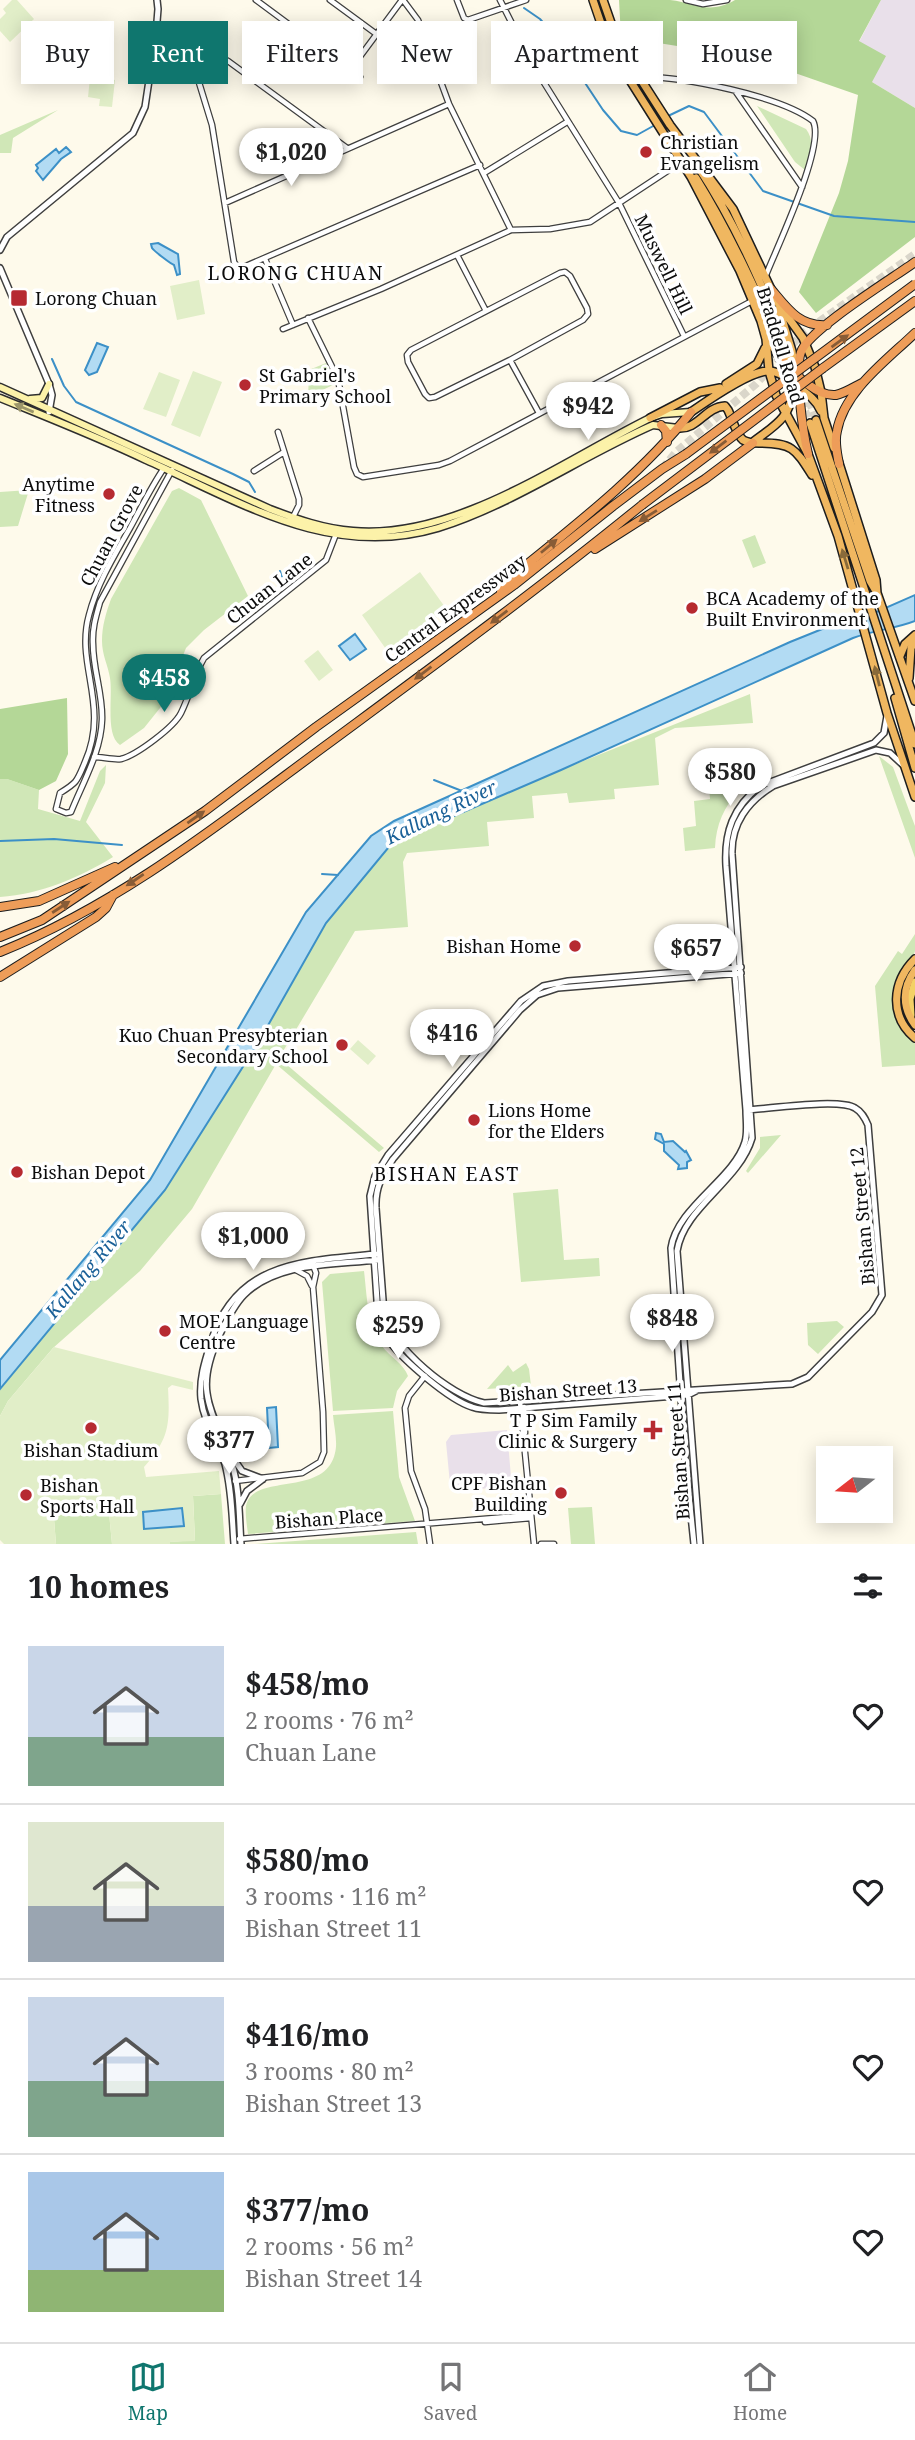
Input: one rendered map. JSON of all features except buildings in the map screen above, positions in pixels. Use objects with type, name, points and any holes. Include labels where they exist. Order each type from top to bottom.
[{"type":"highway","points":[[593,0],[609,47],[642,99],[662,122],[726,212],[753,265],[782,343]]},
{"type":"highway","name":"Braddell Road","points":[[603,0],[610,21]]},
{"type":"highway","name":"Braddell Road","points":[[643,84],[681,162],[720,231],[761,321],[769,371],[786,416],[808,454],[838,536],[887,713],[915,797]]},
{"type":"highway","name":"Braddell Road","points":[[662,122],[733,209],[777,302],[806,343],[821,392],[817,420],[839,464],[876,580],[877,593]]},
{"type":"highway","points":[[560,572],[705,479],[786,416],[797,381],[800,354],[806,343],[915,262]]},
{"type":"highway","name":"Central Expressway","points":[[0,937],[42,920],[205,811],[556,554],[662,469],[915,284]]},
{"type":"highway","points":[[771,289],[800,320],[814,325],[827,325]]},
{"type":"highway","name":"Central Expressway","points":[[0,952],[47,933],[113,895],[225,821],[560,572],[642,505],[915,300]]},
{"type":"highway","points":[[777,302],[792,351],[808,454]]},
{"type":"highway","points":[[761,321],[780,359],[814,400],[817,420],[915,768]]},
{"type":"highway","points":[[839,464],[836,444],[838,425],[846,409],[867,380],[915,333]]},
{"type":"highway","points":[[501,592],[504,583],[638,471],[667,442],[691,410],[757,364],[764,352],[766,340]]},
{"type":"highway","points":[[780,359],[789,357],[792,351]]},
{"type":"highway","points":[[691,412],[724,390],[761,372],[777,373],[821,392],[836,395],[867,380]]},
{"type":"highway","points":[[650,418],[700,392],[720,388]]},
{"type":"highway","points":[[678,428],[692,426],[711,410],[725,407],[729,410],[741,439],[753,443],[782,444],[794,449],[820,487]]},
{"type":"highway","points":[[817,420],[870,581],[877,593],[915,701]]},
{"type":"highway","points":[[660,425],[666,431],[667,442]]},
{"type":"highway","points":[[900,656],[905,644],[915,635]]},
{"type":"highway","points":[[909,683],[911,648],[915,641]]},
{"type":"highway","points":[[887,663],[915,744]]},
{"type":"highway","points":[[0,907],[39,901],[140,855]]},
{"type":"highway","points":[[0,978],[96,917],[106,908],[113,895]]},
{"type":"highway","points":[[915,959],[906,968],[899,982],[896,1006],[901,1021],[915,1038]]},
{"type":"highway","points":[[915,970],[907,985],[905,1001],[915,1025]]},
{"type":"main road","points":[[28,400],[41,398],[49,384]]},
{"type":"main road","points":[[0,387],[292,521],[361,537],[404,535],[460,520],[533,488],[643,429],[653,425],[678,428]]},
{"type":"main road","points":[[0,398],[170,467]]},
{"type":"main road","points":[[336,533],[397,531],[449,519],[483,505],[650,418],[662,414],[691,412]]},
{"type":"main road","points":[[915,982],[909,999],[915,1025]]},
{"type":"street","points":[[0,250],[7,237],[133,133],[142,116],[146,100],[157,0]]},
{"type":"street","points":[[256,0],[284,21]]},
{"type":"street","points":[[330,0],[375,33]]},
{"type":"street","points":[[363,51],[402,0],[418,20],[449,104],[512,230]]},
{"type":"street","points":[[457,0],[466,20],[526,0]]},
{"type":"street","name":"Muswell Hill","points":[[500,0],[533,65],[619,203],[684,336]]},
{"type":"street","points":[[686,0],[703,4],[727,0]]},
{"type":"street","points":[[228,61],[347,149]]},
{"type":"street","points":[[663,78],[753,93],[813,121],[817,138],[802,187],[766,276]]},
{"type":"street","points":[[199,84],[212,125],[235,265],[243,269],[480,165]]},
{"type":"street","points":[[736,91],[802,187]]},
{"type":"street","points":[[225,203],[449,104]]},
{"type":"street","points":[[484,173],[567,122]]},
{"type":"street","points":[[283,329],[381,289],[512,230],[578,226],[590,222],[681,162]]},
{"type":"street","points":[[457,255],[486,311]]},
{"type":"street","points":[[265,259],[293,325]]},
{"type":"street","points":[[0,268],[49,384],[52,395],[47,418]]},
{"type":"street","points":[[560,273],[570,276],[589,314],[583,320],[510,360],[429,398],[408,362],[407,355],[411,350],[486,311],[560,273]]},
{"type":"street","points":[[308,318],[338,379],[354,467],[357,474],[363,477],[444,463],[752,301]]},
{"type":"street","points":[[510,360],[539,413]]},
{"type":"street","points":[[278,432],[299,499],[292,521]]},
{"type":"street","points":[[254,471],[284,452]]},
{"type":"street","name":"Chuan Grove","points":[[170,467],[100,602],[94,621],[93,644],[102,716],[95,757],[71,811],[66,813],[56,809],[60,793],[75,785],[88,755],[96,717],[85,643],[87,619],[107,569],[170,467]]},
{"type":"street","name":"Chuan Lane","points":[[88,755],[124,758],[169,727],[180,716],[204,658],[326,560],[336,533]]},
{"type":"street","name":"Bishan Street 11","points":[[738,970],[725,855],[727,832],[735,812],[748,796],[764,784],[874,743],[886,729],[887,713]]},
{"type":"street","name":"Bishan Street 11","points":[[694,1544],[672,1242],[678,1226],[740,1153],[746,1137],[749,1110],[738,970],[732,846],[734,831],[748,805],[773,786],[882,750],[890,753],[905,768]]},
{"type":"street","name":"Bishan Street 13","points":[[684,1392],[474,1408],[444,1392],[397,1350],[384,1332],[378,1315],[370,1196],[379,1168],[388,1155],[525,997],[543,986],[568,981],[738,970]]},
{"type":"street","name":"Bishan Street 12","points":[[684,1392],[801,1381],[872,1312],[882,1295],[870,1140],[868,1125],[862,1113],[849,1105],[838,1103],[749,1110]]},
{"type":"street","points":[[234,1544],[225,1464],[204,1413],[201,1398],[201,1374],[213,1335],[229,1304],[252,1281],[267,1272],[309,1261],[376,1257]]},
{"type":"street","points":[[234,1544],[237,1539],[241,1541],[236,1481],[229,1453],[207,1398],[206,1382],[211,1358],[233,1309],[244,1295],[266,1279],[296,1270],[376,1257]]},
{"type":"street","name":"Bishan Street 13","points":[[376,1257],[387,1322],[402,1347],[463,1396],[484,1403],[522,1405]]},
{"type":"street","points":[[309,1261],[315,1267]]},
{"type":"street","points":[[227,1482],[302,1473],[320,1462],[324,1452],[323,1412],[313,1287],[315,1267]]},
{"type":"street","points":[[296,1270],[307,1276],[313,1287]]},
{"type":"street","points":[[425,1375],[408,1396],[405,1408],[411,1471],[425,1509],[430,1544]]},
{"type":"street","name":"Bishan Street 11","points":[[684,1392],[700,1544]]},
{"type":"street","points":[[522,1405],[534,1544]]},
{"type":"street","points":[[229,1453],[242,1471],[263,1479]]},
{"type":"street","points":[[238,1508],[247,1491],[263,1479]]},
{"type":"street","name":"Bishan Place","points":[[241,1541],[531,1517]]},
{"type":"street","points":[[541,1544],[554,1544]]},
{"type":"shaded area","points":[[881,0],[915,0],[915,108],[872,82],[859,42]]},
{"type":"shaded area","points":[[507,1430],[511,1477],[502,1487],[457,1491],[450,1484],[446,1442],[451,1435]]},
{"type":"green space","points":[[12,0],[17,0],[34,19],[21,21],[21,31],[10,42],[0,31],[0,19],[6,13],[3,9]]},
{"type":"green space","points":[[619,0],[670,0],[702,7],[718,7],[735,0],[881,0],[859,41],[886,56],[872,82],[915,108],[915,237],[816,313],[799,292],[839,193],[848,161],[858,95],[797,74],[797,21],[677,21],[677,46],[663,44],[663,21],[620,21]]},
{"type":"green space","points":[[115,80],[112,107],[99,106],[100,99],[88,97],[89,84],[114,84]]},
{"type":"green space","points":[[757,106],[806,129],[811,144],[805,170],[795,162]]},
{"type":"green space","points":[[58,110],[13,138],[11,153],[0,153],[0,135]]},
{"type":"green space","points":[[199,280],[205,314],[177,320],[170,286]]},
{"type":"green space","points":[[326,363],[335,384],[308,397],[309,375],[304,372]]},
{"type":"green space","points":[[193,371],[222,382],[200,437],[171,425]]},
{"type":"green space","points":[[159,372],[180,380],[166,417],[143,409]]},
{"type":"green space","points":[[179,488],[201,500],[248,596],[204,630],[186,648],[164,703],[144,728],[120,745],[115,740],[111,724],[110,678],[102,646],[105,620],[111,599],[172,491]]},
{"type":"green space","points":[[29,490],[18,526],[0,527],[0,492]]},
{"type":"green space","points":[[755,535],[766,563],[753,568],[742,540]]},
{"type":"green space","points":[[420,572],[447,610],[388,652],[362,615]]},
{"type":"green space","points":[[318,650],[333,670],[319,681],[304,661]]},
{"type":"green space","points":[[750,694],[753,723],[675,728],[655,738],[659,785],[614,789],[615,799],[569,803],[567,793],[532,796],[534,818],[487,822],[489,846],[407,853],[403,862],[408,927],[355,931],[279,1058],[384,1148],[379,1152],[276,1064],[192,1209],[140,1271],[53,1348],[8,1401],[0,1416],[0,1390],[85,1286],[216,1109],[258,1043],[326,923],[388,848],[403,838],[561,770]]},
{"type":"green space","points":[[67,698],[68,754],[56,781],[39,790],[0,779],[0,709]]},
{"type":"green space","points":[[879,756],[893,767],[915,826],[915,858]]},
{"type":"green space","points":[[106,765],[105,783],[86,822],[113,857],[59,884],[0,897],[0,779],[39,790],[38,809],[80,821],[100,771]]},
{"type":"green space","points":[[739,784],[740,789],[729,802],[719,824],[715,848],[685,851],[683,828],[696,826],[694,801],[710,799],[709,786]]},
{"type":"green space","points":[[915,934],[915,951],[897,978],[892,998],[900,1027],[915,1043],[915,1065],[882,1067],[875,986],[898,951],[902,954]]},
{"type":"green space","points":[[358,1040],[376,1056],[368,1065],[350,1049]]},
{"type":"green space","points":[[781,1135],[748,1173],[746,1171],[760,1148],[760,1137]]},
{"type":"green space","points":[[558,1189],[564,1260],[599,1258],[600,1276],[521,1282],[513,1193]]},
{"type":"green space","points":[[364,1271],[373,1329],[382,1346],[408,1376],[397,1391],[393,1408],[333,1411],[322,1282],[330,1274]]},
{"type":"green space","points":[[837,1321],[844,1327],[818,1354],[808,1345],[807,1323]]},
{"type":"green space","points":[[54,1347],[193,1382],[193,1390],[172,1385],[168,1388],[169,1412],[166,1431],[159,1448],[144,1467],[146,1477],[219,1471],[221,1494],[193,1496],[195,1541],[112,1544],[108,1502],[53,1506],[56,1544],[4,1544],[0,1540],[0,1416],[8,1401]]},
{"type":"green space","points":[[526,1363],[531,1386],[487,1389],[508,1365],[513,1372]]},
{"type":"green space","points":[[393,1411],[399,1477],[415,1521],[248,1534],[246,1506],[251,1496],[275,1486],[304,1481],[329,1467],[336,1449],[333,1415]]},
{"type":"green space","points":[[221,1494],[225,1544],[170,1544],[195,1540],[193,1496]]},
{"type":"green space","points":[[108,1502],[112,1544],[56,1544],[53,1506]]},
{"type":"green space","points":[[592,1507],[595,1544],[571,1544],[568,1508]]},
{"type":"green space","points":[[416,1532],[418,1544],[255,1544]]},
{"type":"water","points":[[66,147],[71,152],[61,159],[43,180],[36,171],[36,165],[56,149],[59,153]]},
{"type":"water","points":[[158,243],[178,254],[180,274],[177,275],[174,265],[152,248],[151,244]]},
{"type":"water","points":[[97,343],[108,347],[97,372],[89,375],[85,370]]},
{"type":"water","name":"Kallang River","points":[[915,595],[915,621],[853,638],[403,838],[388,848],[326,923],[258,1043],[165,1190],[0,1389],[0,1360],[150,1180],[306,912],[371,836],[394,821],[790,642],[847,619],[865,617]]},
{"type":"water","points":[[355,634],[366,649],[350,660],[339,646]]},
{"type":"water","points":[[656,1133],[661,1134],[664,1142],[673,1141],[686,1151],[691,1160],[687,1162],[687,1168],[678,1169],[679,1165],[664,1151],[664,1144],[655,1139]]},
{"type":"water","points":[[276,1407],[278,1447],[269,1448],[267,1408]]},
{"type":"water","points":[[182,1508],[184,1526],[144,1529],[143,1512]]},
{"type":"waterway","points":[[524,8],[540,19],[552,33],[603,110],[621,131],[637,135],[655,125]]},
{"type":"waterway","points":[[668,116],[689,106],[704,112],[763,191],[834,216],[915,222]]},
{"type":"waterway","points":[[52,359],[64,386],[76,402],[249,482],[255,492]]},
{"type":"waterway","points":[[280,571],[284,583]]},
{"type":"waterway","name":"Kallang River","points":[[434,780],[462,791]]},
{"type":"waterway","points":[[0,841],[54,839],[122,845]]},
{"type":"waterway","points":[[322,874],[338,875]]},
{"type":"tunnel","points":[[662,469],[676,452],[756,384],[803,333],[915,254]]},
{"type":"tunnel","points":[[780,344],[787,364]]},
{"type":"tunnel","points":[[805,392],[816,420]]},
{"type":"tunnel","points":[[802,401],[810,423]]},
{"type":"place","name":"Christian Evangelism","points":[[646,152]]},
{"type":"place","name":"Lorong Chuan","points":[[19,298]]},
{"type":"place","name":"St Gabriel's Primary School","points":[[245,385]]},
{"type":"place","name":"Anytime Fitness","points":[[109,494]]},
{"type":"place","name":"BCA Academy of the Built Environment","points":[[692,608]]},
{"type":"place","name":"Bishan Home","points":[[575,946]]},
{"type":"place","name":"Kuo Chuan Presybterian Secondary School","points":[[342,1045]]},
{"type":"place","name":"Lions Home for the Elders","points":[[474,1120]]},
{"type":"place","name":"Bishan Depot","points":[[17,1172]]},
{"type":"place","name":"MOE Language Centre","points":[[165,1331]]},
{"type":"place","name":"Bishan Stadium","points":[[91,1428]]},
{"type":"place","name":"T P Sim Family Clinic & Surgery","points":[[653,1430]]},
{"type":"place","name":"CPF Bishan Building","points":[[561,1493]]},
{"type":"place","name":"Bishan Sports Hall","points":[[26,1495]]},
{"type":"district","name":"LORONG CHUAN","points":[[296,273]]},
{"type":"district","name":"BISHAN EAST","points":[[447,1174]]}]
